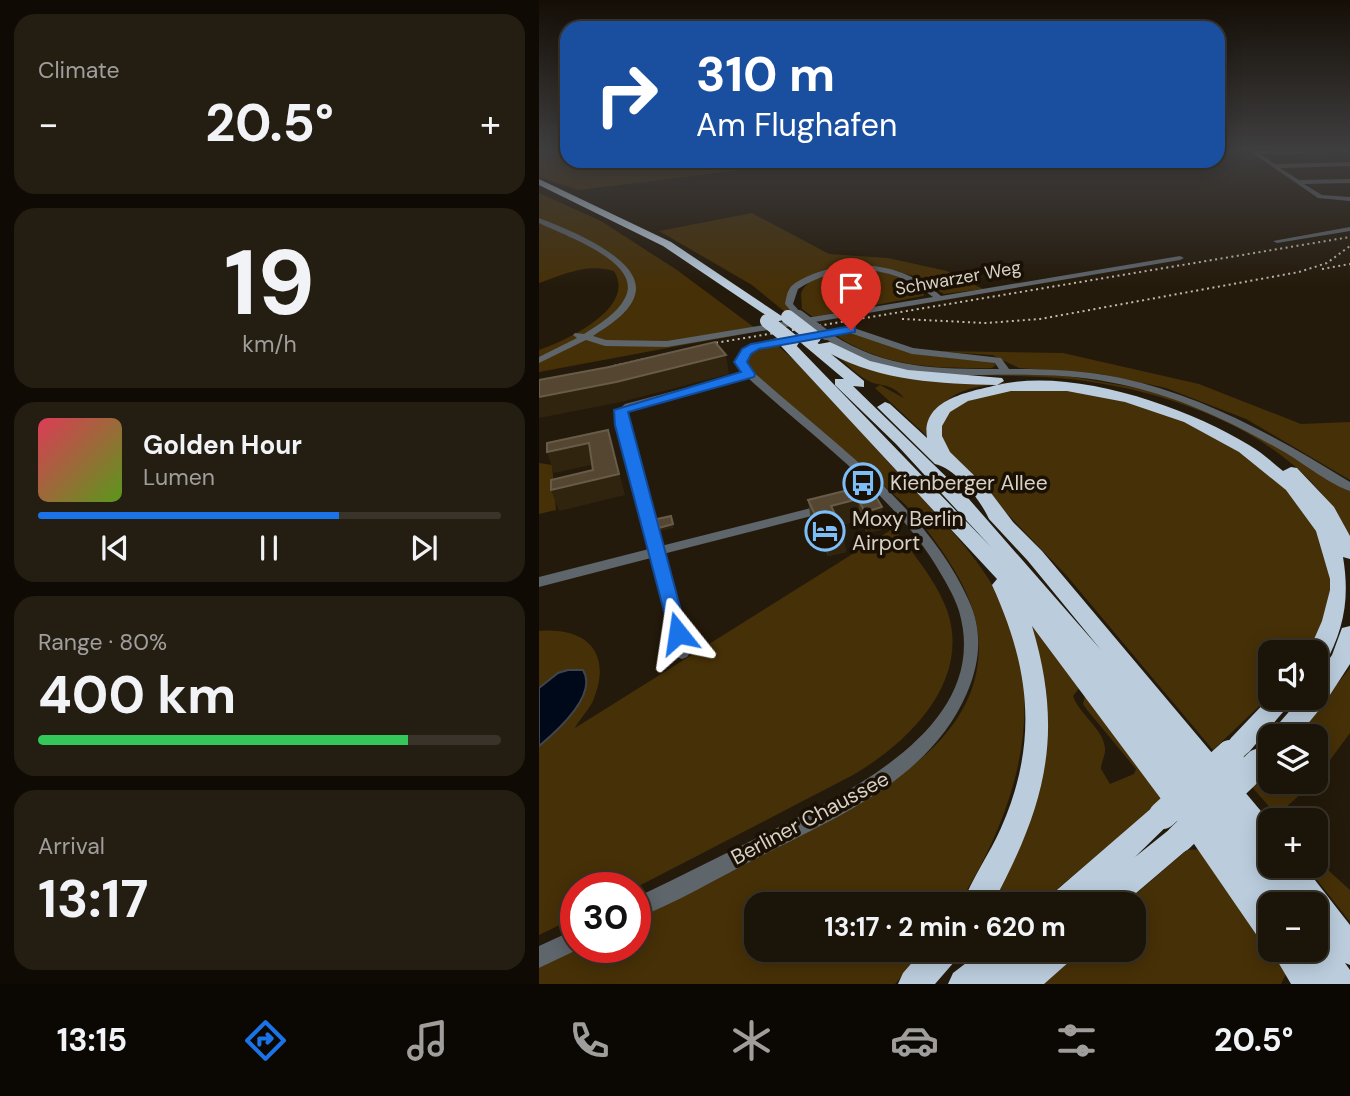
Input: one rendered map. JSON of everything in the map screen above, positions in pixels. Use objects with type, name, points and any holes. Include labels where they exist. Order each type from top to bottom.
[{"type":"highway","points":[[557,196],[606,218],[783,318],[869,392],[1004,523]]},
{"type":"highway","points":[[569,196],[667,244],[783,318],[805,339],[1007,553],[1182,769],[1272,892]]},
{"type":"highway","points":[[805,339],[859,362],[897,373],[952,380],[1090,386],[1137,394],[1197,414],[1258,446],[1304,483],[1333,519],[1350,553]]},
{"type":"highway","points":[[805,339],[997,577],[1012,602],[1026,641],[1039,717],[1027,799],[1007,851],[983,892]]},
{"type":"highway","points":[[1258,828],[1200,754],[1004,523],[984,495],[940,450],[934,425],[941,412],[957,400],[975,393],[1007,387],[1086,390],[1156,406],[1200,423],[1241,445],[1276,471],[1305,504],[1329,541],[1340,580],[1336,609],[1324,640]]},
{"type":"highway","points":[[932,497],[996,564],[1054,636],[1258,911]]},
{"type":"highway","points":[[1328,679],[1342,658],[1350,634]]},
{"type":"highway","points":[[1328,692],[1350,666]]},
{"type":"highway","points":[[1076,892],[1240,744],[1272,710]]},
{"type":"highway","points":[[1294,724],[1306,710]]},
{"type":"highway","points":[[1115,892],[1180,838],[1258,762]]},
{"type":"highway","points":[[1123,892],[1152,862]]},
{"type":"highway","points":[[1296,878],[1350,950]]},
{"type":"highway","points":[[914,984],[933,962]]},
{"type":"highway","points":[[964,984],[992,962]]},
{"type":"highway","points":[[1000,984],[1027,962]]},
{"type":"highway","points":[[1021,984],[1046,962]]},
{"type":"highway","points":[[1294,962],[1309,984]]},
{"type":"highway","points":[[1325,962],[1341,984]]},
{"type":"street","points":[[1317,196],[1331,200],[1350,199]]},
{"type":"street","points":[[539,222],[611,264],[623,280],[622,293],[613,307],[584,336],[539,360]]},
{"type":"street","points":[[1277,241],[1350,229]]},
{"type":"street","name":"Schwarzer Weg","points":[[584,336],[605,344],[667,344],[1180,258]]},
{"type":"street","points":[[938,297],[921,282],[903,273],[871,268],[844,270],[818,275],[794,288],[783,318],[805,339],[897,366],[939,371],[1085,376],[1175,395],[1256,430],[1350,487]]},
{"type":"street","points":[[682,653],[622,425],[621,410],[749,374],[741,362],[746,352],[756,346],[840,330],[861,331],[897,347],[928,354],[998,360],[1006,372]]},
{"type":"street","points":[[539,355],[584,336]]},
{"type":"street","name":"Schwarzer Weg","points":[[584,336],[617,344]]},
{"type":"street","points":[[562,350],[605,344]]},
{"type":"street","name":"Berliner Chaussee","points":[[651,901],[850,799],[896,771],[923,748],[949,716],[969,665],[971,646],[966,610],[944,569],[906,520],[874,495],[749,374]]},
{"type":"street","points":[[539,582],[842,504]]},
{"type":"street","points":[[539,957],[560,947]]},
{"type":"shaded area","points":[[539,196],[545,196],[601,221],[677,270],[759,331],[539,372],[539,350],[581,331],[595,321],[616,298],[618,285],[614,271],[595,268],[539,283]]},
{"type":"shaded area","points":[[752,213],[829,254],[888,258],[947,271],[983,289],[944,294],[911,275],[867,267],[807,278],[786,302],[794,315],[790,316],[752,285],[659,231]]},
{"type":"shaded area","points":[[883,272],[897,275],[925,293],[923,296],[813,317],[802,309],[801,294],[805,286],[813,280],[836,274]]},
{"type":"shaded area","points":[[846,332],[923,355],[994,362],[996,365],[992,368],[950,368],[909,364],[870,353],[833,333]]},
{"type":"shaded area","points":[[776,343],[806,371],[948,527],[993,587],[1002,603],[1016,642],[1023,681],[1024,720],[1010,797],[996,834],[965,892],[744,892],[744,962],[914,962],[895,984],[539,984],[539,968],[560,957],[560,963],[651,963],[651,910],[848,808],[914,764],[942,738],[964,707],[976,673],[978,633],[970,601],[946,557],[927,530],[900,500],[751,370],[746,364],[750,354]]},
{"type":"shaded area","points":[[929,351],[1063,353],[1199,384],[1301,424],[1350,422],[1350,480],[1246,419],[1166,388],[1101,374],[1019,368],[992,355]]},
{"type":"shaded area","points":[[838,357],[953,382],[1024,383],[982,386],[961,392],[945,403],[927,436],[875,388],[880,385],[904,398],[899,393],[894,389],[865,379]]},
{"type":"shaded area","points":[[972,375],[1061,375],[1155,391],[1230,419],[1350,491],[1350,539],[1328,501],[1297,469],[1261,441],[1220,419],[1177,402],[1087,381]]},
{"type":"shaded area","points":[[994,390],[1074,391],[1110,397],[1191,422],[1274,474],[1314,524],[1323,544],[1332,586],[1321,632],[1316,640],[1258,640],[1258,707],[1213,750],[1067,576],[943,447],[939,425],[952,407]]},
{"type":"shaded area","points":[[539,463],[552,465],[556,510],[539,514]]},
{"type":"shaded area","points":[[894,528],[937,588],[947,610],[952,636],[951,661],[943,685],[914,727],[874,762],[651,880],[651,872],[560,872],[560,925],[539,935],[539,746],[564,722],[558,673],[539,688],[539,631],[571,633],[591,646],[597,657],[600,669],[593,701],[575,728]]},
{"type":"shaded area","points":[[1027,621],[1084,682],[1073,696],[1102,737],[1105,752],[1101,769],[1110,784],[1134,774],[1136,769],[1083,704],[1085,696],[1167,793],[1145,815],[1053,892],[992,892],[1034,792]]},
{"type":"shaded area","points":[[1350,668],[1350,733],[1328,763],[1328,724],[1305,724],[1316,710],[1328,710],[1328,695]]},
{"type":"shaded area","points":[[1258,784],[1258,794],[1251,786]]},
{"type":"shaded area","points":[[1258,794],[1301,794],[1285,808],[1270,808]]},
{"type":"shaded area","points":[[1205,849],[1258,922],[1258,962],[1284,962],[1288,970],[1281,984],[1031,984],[1057,962],[1146,962],[1146,892],[1138,892],[1187,850]]},
{"type":"shaded area","points":[[1328,870],[1350,890],[1350,922],[1328,892],[1315,878],[1328,878]]},
{"type":"water","points":[[583,670],[585,690],[573,712],[539,746],[539,688],[558,673]]},
{"type":"building","points":[[715,342],[726,355],[616,382],[539,397],[539,380]]},
{"type":"building","points":[[608,430],[619,474],[551,490],[551,480],[593,470],[589,443],[547,452],[547,443]]},
{"type":"building","points":[[869,485],[882,507],[865,512],[858,499],[831,506],[843,530],[825,535],[808,500]]},
{"type":"building","points":[[671,516],[673,524],[659,528],[657,519]]},
{"type":"railway","points":[[539,383],[715,343],[1350,237]]},
{"type":"railway","points":[[902,319],[986,323],[1040,319],[1299,272],[1327,263],[1350,246]]},
{"type":"railway","points":[[1322,269],[1350,264]]},
{"type":"place","name":"Kienberger Allee","points":[[863,483]]},
{"type":"place","name":"Moxy Berlin Airport","points":[[825,531]]},
{"type":"route","points":[[678,633],[622,425],[621,410],[749,374],[741,365],[742,356],[756,346],[825,332],[851,330]]}]
